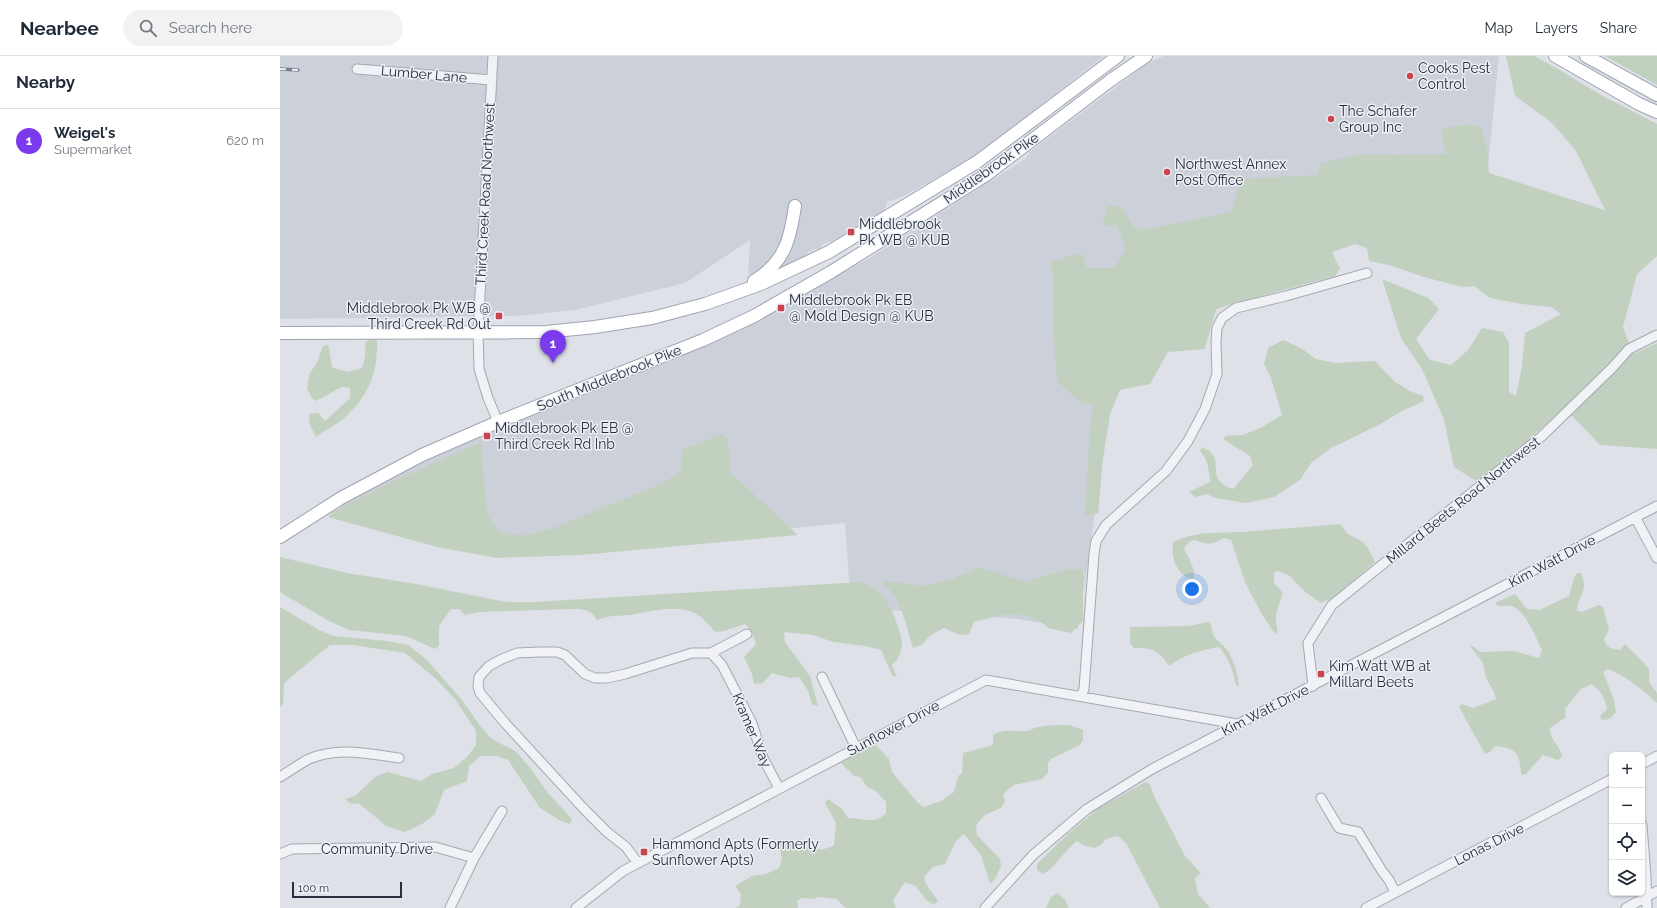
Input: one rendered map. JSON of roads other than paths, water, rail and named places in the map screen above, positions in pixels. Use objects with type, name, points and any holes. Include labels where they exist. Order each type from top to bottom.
[{"type":"main road","name":"Middlebrook Pike","points":[[733,294],[761,284],[829,252],[977,162],[1118,56]]},
{"type":"main road","name":"Middlebrook Pike","points":[[831,272],[986,175],[1111,80],[1146,56]]},
{"type":"main road","points":[[1555,56],[1639,104],[1657,112]]},
{"type":"main road","points":[[1586,56],[1657,95]]},
{"type":"main road","points":[[280,333],[546,332],[595,327],[652,318],[705,304],[733,294],[763,275],[776,262],[787,246],[795,206]]},
{"type":"main road","name":"South Middlebrook Pike","points":[[280,537],[341,498],[415,458],[498,422],[703,340],[754,316],[831,272]]},
{"type":"street","name":"Third Creek Road Northwest","points":[[493,56],[478,332],[479,369],[488,398],[498,422]]},
{"type":"street","name":"Lumber Lane","points":[[357,69],[492,80]]},
{"type":"street","points":[[1081,696],[1084,689],[1096,541],[1106,525],[1166,471],[1188,441],[1205,409],[1217,374],[1217,328],[1222,318],[1236,308],[1286,296],[1367,273]]},
{"type":"street","name":"Millard Beets Road Northwest","points":[[1313,686],[1308,643],[1332,606],[1541,437],[1612,368],[1629,349],[1657,335]]},
{"type":"street","name":"Kim Watt Drive","points":[[985,908],[1032,855],[1087,809],[1152,769],[1657,506]]},
{"type":"street","points":[[1635,517],[1657,558]]},
{"type":"street","points":[[638,863],[626,847],[607,832],[584,809],[505,723],[480,693],[478,686],[479,677],[489,666],[517,654],[557,652],[565,655],[585,674],[595,678],[607,678],[692,654],[711,653],[747,634]]},
{"type":"street","name":"Kramer Way","points":[[711,653],[722,665],[752,723],[763,758],[779,788]]},
{"type":"street","points":[[822,677],[856,748]]},
{"type":"street","name":"Sunflower Drive","points":[[580,907],[623,871],[986,680],[1237,724]]},
{"type":"street","points":[[280,777],[309,759],[323,754],[349,751],[399,758]]},
{"type":"street","points":[[1645,762],[1657,756]]},
{"type":"street","name":"Lonas Drive","points":[[1366,908],[1609,782]]},
{"type":"street","points":[[1321,798],[1338,828],[1358,832],[1395,892]]},
{"type":"street","points":[[450,908],[474,858],[502,811]]},
{"type":"street","name":"Community Drive","points":[[280,854],[292,849],[435,848],[474,858]]},
{"type":"street","points":[[1645,860],[1646,908]]},
{"type":"street","points":[[1626,908],[1657,891]]},
{"type":"railway","points":[[280,69],[298,70]]},
{"type":"place","name":"Cooks Pest Control","points":[[1410,76]]},
{"type":"place","name":"The Schafer Group Inc","points":[[1331,119]]},
{"type":"place","name":"Northwest Annex Post Office","points":[[1167,172]]},
{"type":"place","name":"Middlebrook Pk WB @ KUB","points":[[851,232]]},
{"type":"place","name":"Middlebrook Pk EB @ Mold Design @ KUB","points":[[781,308]]},
{"type":"place","name":"Middlebrook Pk WB @ Third Creek Rd Out","points":[[499,316]]},
{"type":"place","name":"Weigel's","points":[[553,363]]},
{"type":"place","name":"Middlebrook Pk EB @ Third Creek Rd Inb","points":[[487,436]]},
{"type":"place","name":"Kim Watt WB at Millard Beets","points":[[1321,674]]},
{"type":"place","name":"Hammond Apts (Formerly Sunflower Apts)","points":[[644,852]]}]
